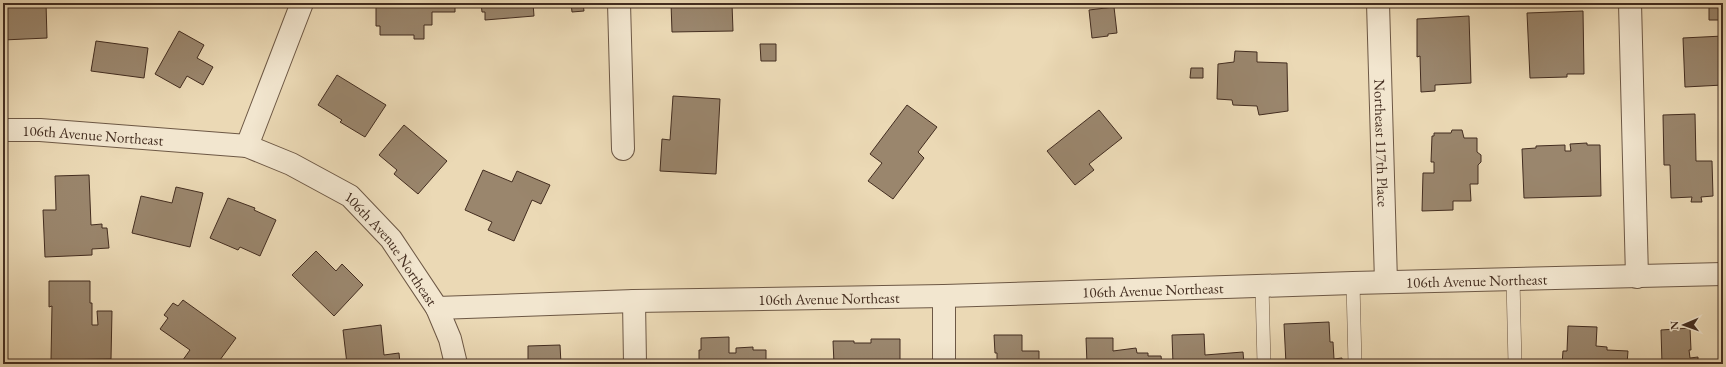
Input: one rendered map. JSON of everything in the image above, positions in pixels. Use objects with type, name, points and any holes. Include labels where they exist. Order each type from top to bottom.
[{"type":"street","points":[[247,146],[302,3]]},
{"type":"street","points":[[620,3],[622,149]]},
{"type":"street","name":"Northeast 117th Place","points":[[1378,3],[1386,282]]},
{"type":"street","points":[[1630,3],[1637,277]]},
{"type":"street","name":"106th Avenue Northeast","points":[[3,130],[40,130],[247,146],[291,164],[350,196],[391,239],[437,308],[634,301],[944,296],[1386,282],[1723,274]]},
{"type":"street","points":[[944,296],[944,364]]},
{"type":"street","points":[[634,301],[635,364]]},
{"type":"street","points":[[437,308],[450,340],[456,364]]},
{"type":"lane","points":[[1513,280],[1515,364]]},
{"type":"lane","points":[[1353,283],[1355,364]]},
{"type":"lane","points":[[1262,286],[1264,364]]},
{"type":"building","points":[[3,3],[46,3],[47,38],[3,40]]},
{"type":"building","points":[[376,3],[455,3],[455,12],[432,12],[432,25],[424,25],[424,39],[414,39],[414,35],[380,35],[380,26],[376,26]]},
{"type":"building","points":[[481,3],[533,3],[534,16],[485,20],[485,12],[482,12]]},
{"type":"building","points":[[571,3],[583,3],[584,11],[572,12]]},
{"type":"building","points":[[671,3],[732,4],[733,31],[672,32]]},
{"type":"building","points":[[1707,3],[1723,3],[1723,20],[1709,20],[1709,5],[1707,5]]},
{"type":"building","points":[[1114,7],[1117,33],[1092,38],[1089,10]]},
{"type":"building","points":[[1583,11],[1584,74],[1567,74],[1567,77],[1530,78],[1527,13]]},
{"type":"building","points":[[1469,16],[1471,83],[1435,85],[1435,91],[1421,92],[1420,56],[1417,57],[1417,19]]},
{"type":"building","points":[[179,31],[204,45],[197,58],[213,67],[203,85],[187,76],[180,88],[155,74]]},
{"type":"building","points":[[1723,36],[1723,85],[1685,87],[1683,38]]},
{"type":"building","points":[[96,41],[148,48],[144,78],[91,71]]},
{"type":"building","points":[[760,44],[776,44],[776,61],[761,61]]},
{"type":"building","points":[[1235,51],[1257,52],[1257,62],[1287,63],[1288,111],[1259,115],[1257,106],[1233,105],[1232,100],[1217,99],[1218,64],[1234,62]]},
{"type":"building","points":[[1191,68],[1203,68],[1203,78],[1190,78]]},
{"type":"building","points":[[337,75],[386,105],[365,137],[340,122],[342,120],[318,105]]},
{"type":"building","points":[[673,96],[720,99],[716,174],[660,171],[662,139],[670,140]]},
{"type":"building","points":[[907,105],[937,127],[918,152],[924,158],[893,199],[868,181],[882,163],[870,154]]},
{"type":"building","points":[[1099,110],[1122,138],[1089,164],[1094,170],[1075,185],[1047,151]]},
{"type":"building","points":[[1695,114],[1696,161],[1712,161],[1713,196],[1701,197],[1702,202],[1691,202],[1692,197],[1671,198],[1670,165],[1664,165],[1663,115]]},
{"type":"building","points":[[404,125],[447,161],[418,194],[394,174],[397,170],[379,155]]},
{"type":"building","points":[[1452,130],[1462,130],[1464,138],[1477,138],[1477,152],[1481,155],[1481,162],[1478,165],[1478,184],[1470,184],[1471,201],[1453,201],[1453,210],[1422,211],[1423,173],[1434,173],[1434,162],[1431,162],[1432,136],[1434,136],[1434,133],[1451,133]]},
{"type":"building","points":[[1587,143],[1587,145],[1600,145],[1601,196],[1524,198],[1522,149],[1536,148],[1536,146],[1565,145],[1565,151],[1571,151],[1570,144]]},
{"type":"building","points":[[483,170],[512,182],[517,171],[550,185],[541,204],[532,200],[514,241],[488,230],[492,222],[465,210]]},
{"type":"building","points":[[89,175],[91,225],[102,224],[102,228],[107,228],[109,248],[92,249],[92,255],[45,257],[43,210],[56,210],[55,176]]},
{"type":"building","points":[[176,187],[203,193],[190,247],[132,233],[141,196],[172,203]]},
{"type":"building","points":[[228,198],[255,208],[254,210],[276,220],[260,256],[240,247],[238,250],[210,238]]},
{"type":"building","points":[[316,251],[336,271],[342,264],[363,285],[334,316],[292,275]]},
{"type":"building","points":[[49,281],[90,281],[92,325],[98,325],[97,311],[112,311],[111,359],[51,360],[52,306],[49,307]]},
{"type":"building","points":[[183,300],[236,338],[217,364],[180,364],[190,350],[160,329],[168,318],[164,315],[173,303],[178,306]]},
{"type":"building","points":[[1329,322],[1330,342],[1333,342],[1334,359],[1342,358],[1342,364],[1286,364],[1284,324]]},
{"type":"building","points":[[381,325],[384,355],[399,353],[400,364],[347,364],[343,330]]},
{"type":"building","points":[[1568,326],[1597,327],[1596,346],[1607,347],[1607,350],[1628,351],[1627,364],[1562,364],[1563,351],[1567,351]]},
{"type":"building","points":[[1690,328],[1690,358],[1698,357],[1698,364],[1662,364],[1661,330]]},
{"type":"building","points":[[1204,334],[1205,355],[1243,352],[1244,364],[1173,364],[1172,335]]},
{"type":"building","points":[[994,335],[1022,335],[1022,351],[1039,351],[1039,364],[997,364]]},
{"type":"building","points":[[729,337],[729,353],[736,353],[736,348],[753,347],[753,350],[766,350],[766,364],[699,364],[701,338]]},
{"type":"building","points":[[1086,338],[1113,338],[1113,351],[1136,348],[1137,353],[1148,353],[1148,356],[1161,356],[1162,364],[1087,364]]},
{"type":"building","points":[[871,339],[900,339],[900,364],[834,364],[833,341],[871,343]]},
{"type":"building","points":[[560,345],[561,364],[528,364],[528,346]]}]
